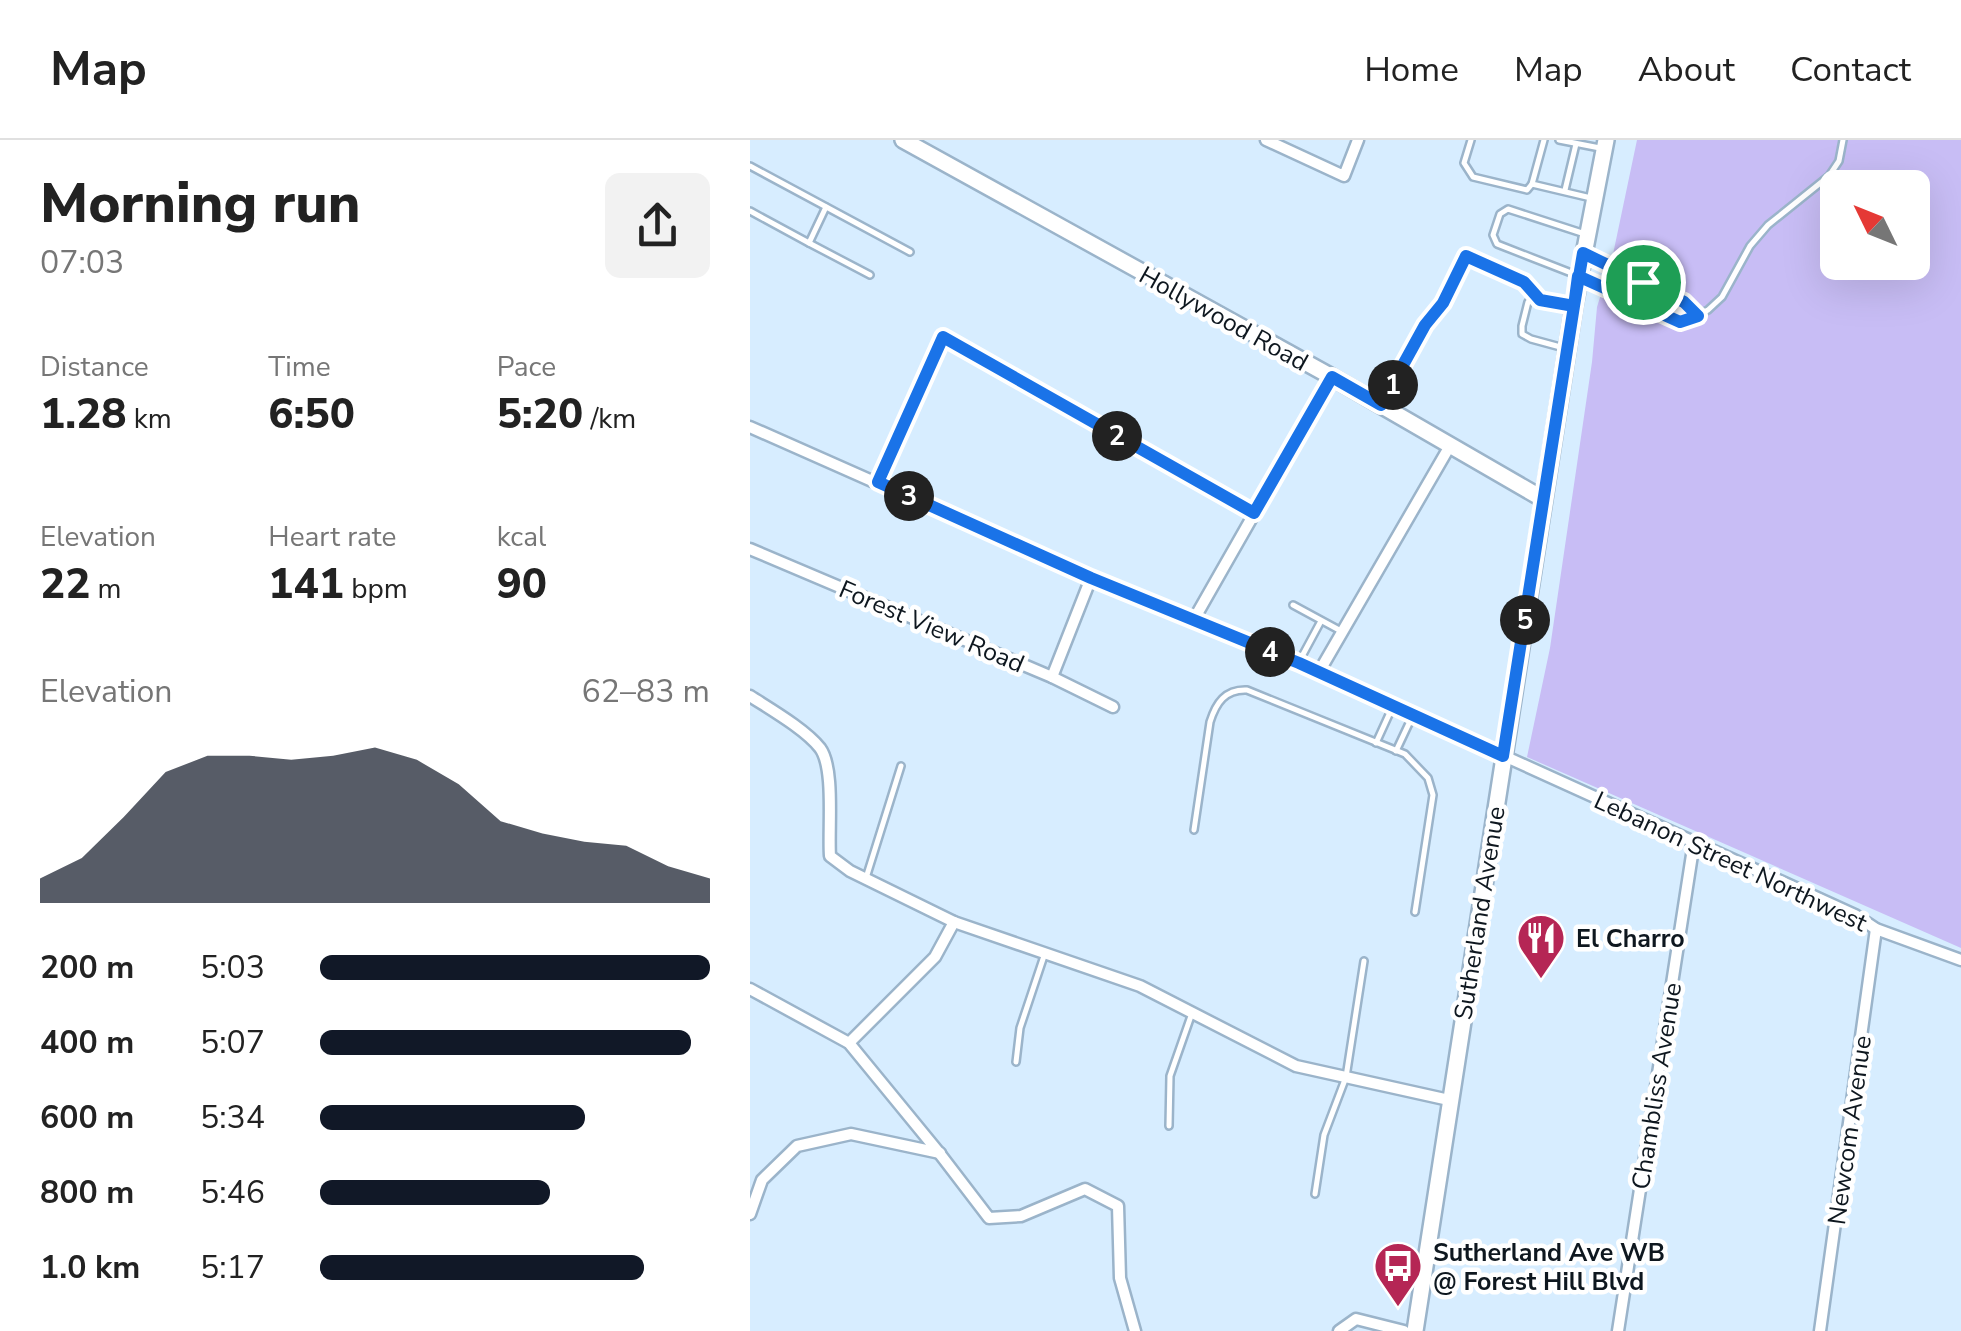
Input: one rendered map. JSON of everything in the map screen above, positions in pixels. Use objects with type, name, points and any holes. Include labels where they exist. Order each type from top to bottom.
[{"type":"street","name":"Hollywood Road","points":[[903,140],[1544,499]]},
{"type":"street","points":[[1266,140],[1344,176],[1358,140]]},
{"type":"street","name":"Sutherland Avenue","points":[[1415,1331],[1578,276],[1605,145]]},
{"type":"street","points":[[878,482],[943,337],[1254,513]]},
{"type":"street","points":[[1193,621],[1332,377]]},
{"type":"street","name":"Lebanon Street Northwest","points":[[750,427],[1091,578],[1299,663],[1855,915],[1876,929],[1961,960]]},
{"type":"street","points":[[1319,672],[1450,444]]},
{"type":"street","name":"Forest View Road","points":[[750,549],[1052,677],[1113,707]]},
{"type":"street","points":[[1052,677],[1091,578]]},
{"type":"street","points":[[750,696],[822,749],[830,784],[830,856],[850,870],[954,922],[1140,986],[1296,1066],[1449,1100]]},
{"type":"street","name":"Chambliss Avenue","points":[[1618,1331],[1694,842]]},
{"type":"street","points":[[848,1043],[936,957],[954,922]]},
{"type":"street","name":"Newcom Avenue","points":[[1820,1331],[1876,929]]},
{"type":"street","points":[[750,990],[848,1043],[990,1218],[1021,1216],[1084,1189],[1118,1206],[1120,1278],[1136,1331]]},
{"type":"street","points":[[750,1214],[762,1180],[797,1146],[852,1134],[940,1154]]},
{"type":"street","points":[[1338,1331],[1356,1319],[1404,1331]]},
{"type":"lane","points":[[1471,140],[1464,163],[1474,177],[1527,190],[1544,140]]},
{"type":"lane","points":[[1558,140],[1605,145]]},
{"type":"lane","points":[[1586,234],[1508,209],[1500,214],[1493,235],[1497,244],[1680,322],[1698,316],[1722,297],[1750,246],[1768,225],[1829,176],[1839,161],[1843,140]]},
{"type":"lane","points":[[1565,190],[1576,144]]},
{"type":"lane","points":[[750,166],[910,252]]},
{"type":"lane","points":[[1532,184],[1594,198]]},
{"type":"lane","points":[[809,243],[826,207]]},
{"type":"lane","points":[[750,212],[870,275]]},
{"type":"lane","points":[[1583,253],[1684,302],[1698,316]]},
{"type":"lane","points":[[1381,405],[1425,325],[1443,303],[1466,256],[1524,282],[1540,300]]},
{"type":"lane","points":[[1567,349],[1522,334],[1525,308],[1528,302],[1540,300],[1574,306]]},
{"type":"lane","points":[[1292,605],[1341,631]]},
{"type":"lane","points":[[1299,663],[1321,621]]},
{"type":"lane","points":[[1194,830],[1216,705],[1227,694],[1247,690],[1405,754],[1419,766],[1433,795],[1415,912]]},
{"type":"lane","points":[[1376,743],[1393,705]]},
{"type":"lane","points":[[1396,751],[1413,714]]},
{"type":"lane","points":[[866,878],[901,766]]},
{"type":"lane","points":[[1016,1062],[1020,1028],[1045,954]]},
{"type":"lane","points":[[1315,1194],[1324,1135],[1346,1077],[1364,962]]},
{"type":"lane","points":[[1169,1126],[1170,1076],[1192,1013]]},
{"type":"shaded area","points":[[1637,140],[1961,140],[1961,948],[1527,757],[1550,648],[1597,307],[1612,259]]},
{"type":"place","name":"El Charro","points":[[1541,980]]},
{"type":"place","name":"Sutherland Ave WB @ Forest Hill Blvd","points":[[1398,1308]]},
{"type":"route","points":[[1643,282],[1583,253],[1578,276],[1574,306],[1540,300],[1524,282],[1466,256],[1443,303],[1425,325],[1381,405],[1332,377],[1254,513],[943,337],[878,482],[1091,578],[1299,663],[1503,756],[1524,627],[1574,306],[1578,276],[1680,322],[1698,316],[1684,302],[1643,282]]}]
